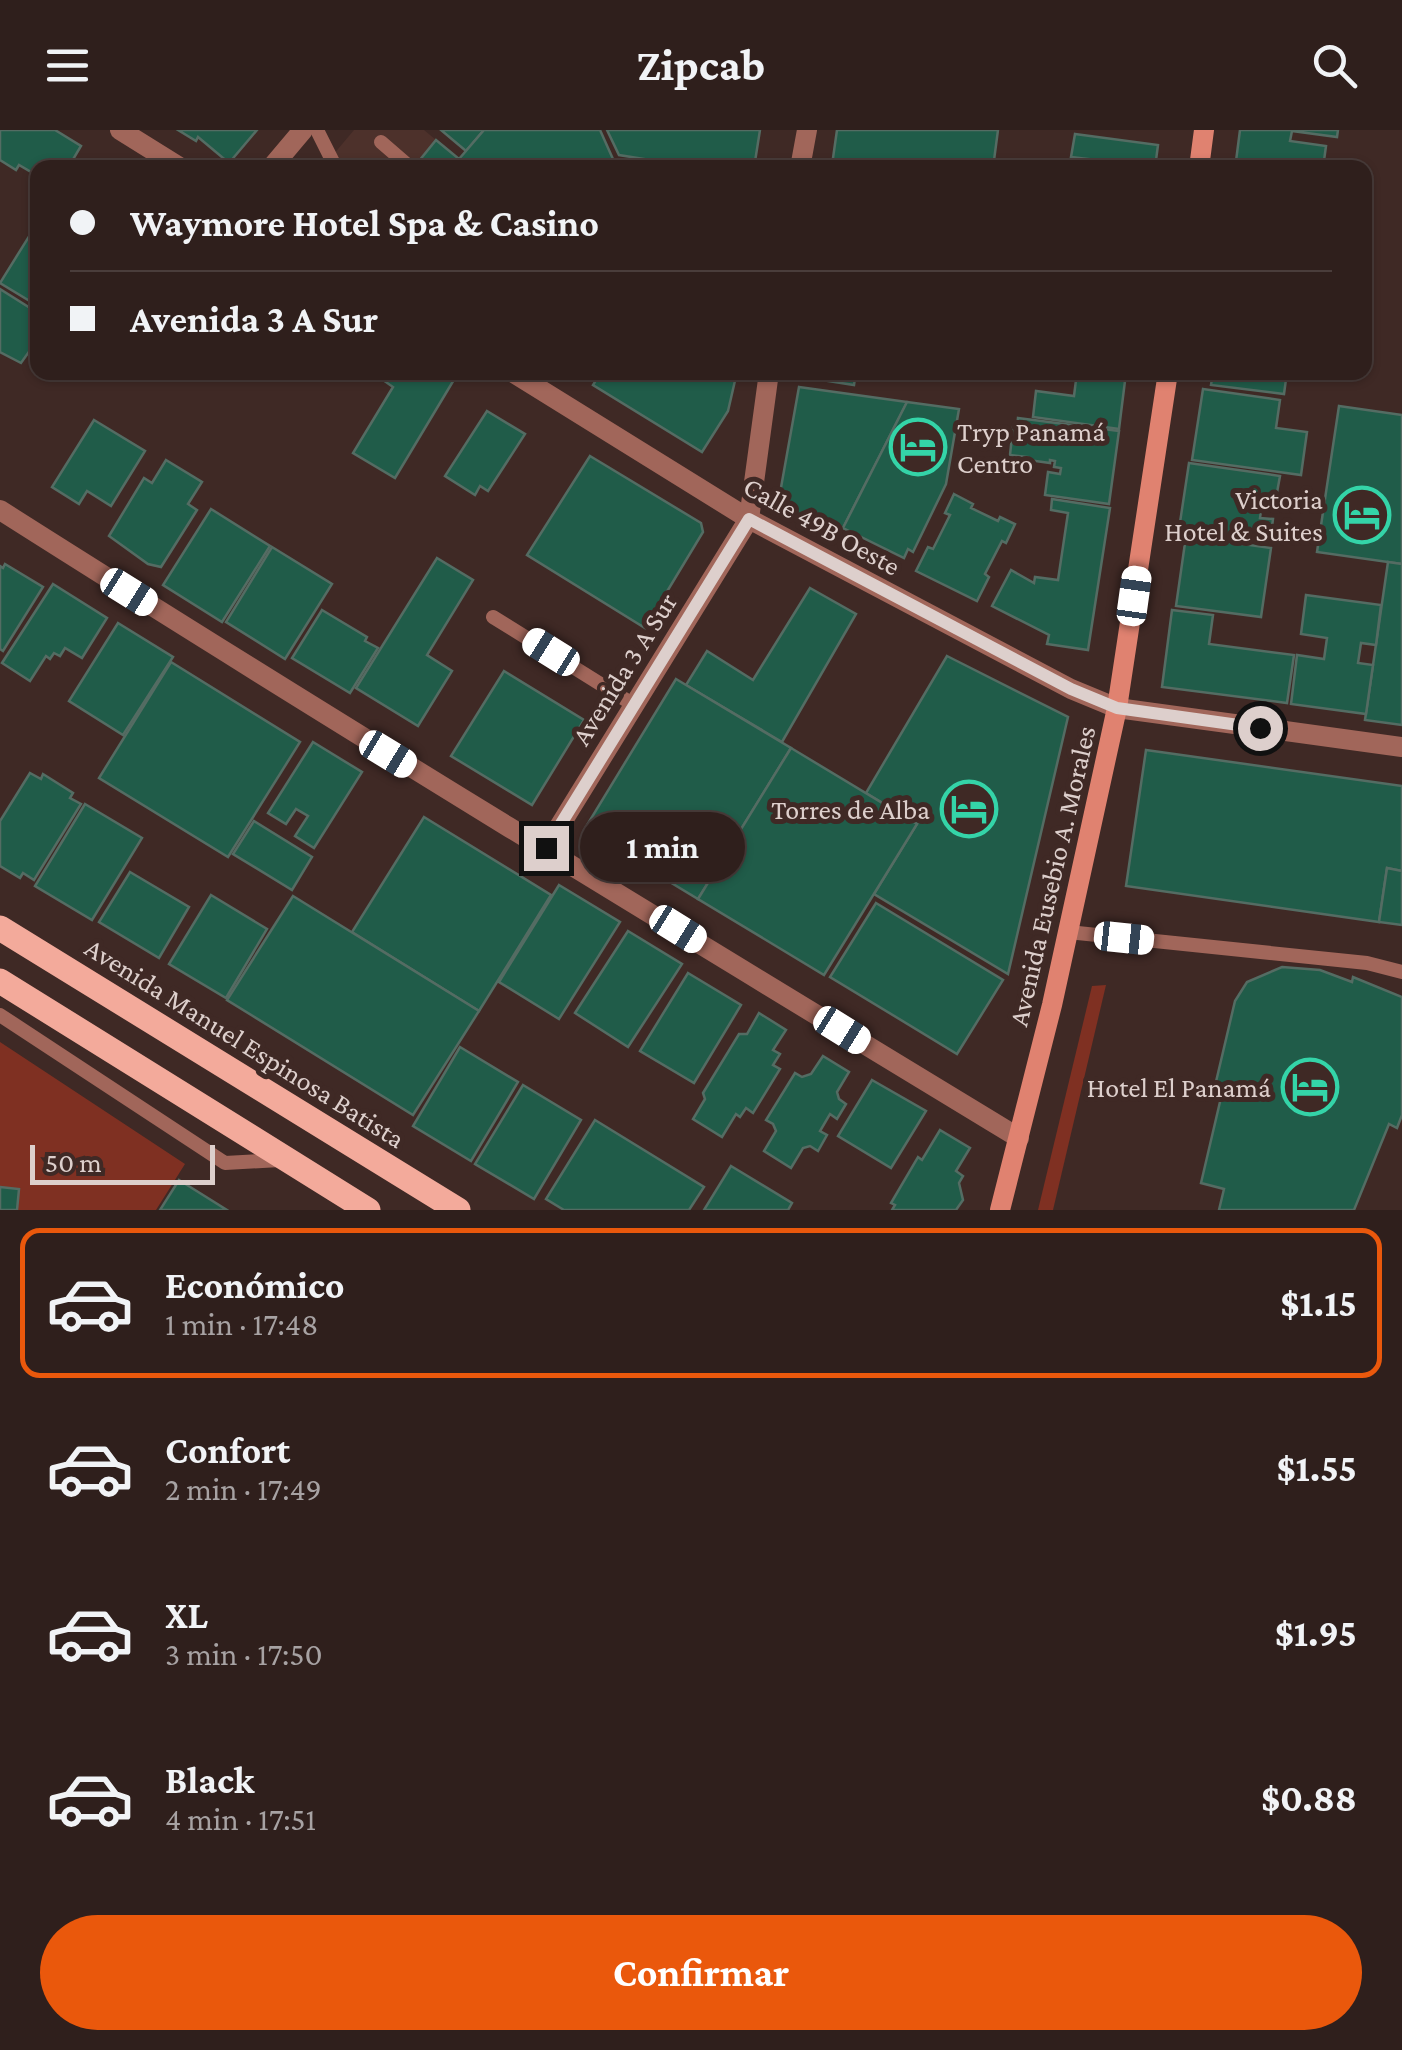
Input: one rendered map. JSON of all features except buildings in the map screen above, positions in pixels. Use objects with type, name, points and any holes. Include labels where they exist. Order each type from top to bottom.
[{"type":"main road","name":"Avenida Manuel Espinosa Batista","points":[[0,928],[458,1210]]},
{"type":"main road","points":[[0,981],[368,1210]]},
{"type":"main road","points":[[82,1031],[107,993]]},
{"type":"street","points":[[120,130],[168,160]]},
{"type":"street","points":[[278,160],[303,130]]},
{"type":"street","points":[[802,160],[808,130]]},
{"type":"street","points":[[1200,160],[1204,130]]},
{"type":"street","name":"Calle 49B Oeste","points":[[525,380],[749,519],[1071,689],[1117,708],[1402,748]]},
{"type":"street","points":[[749,519],[768,380]]},
{"type":"street","name":"Avenida Eusebio A. Morales","points":[[1000,1210],[1068,932],[1117,708],[1167,380]]},
{"type":"street","points":[[0,510],[325,716],[1019,1138]]},
{"type":"street","name":"Avenida 3 A Sur","points":[[546,848],[749,519]]},
{"type":"lane","points":[[317,130],[332,160]]},
{"type":"lane","points":[[380,142],[402,160]]},
{"type":"lane","points":[[494,617],[634,705]]},
{"type":"lane","points":[[1068,932],[1347,961],[1402,972]]},
{"type":"lane","points":[[0,1015],[225,1163],[283,1160]]},
{"type":"shaded area","points":[[354,130],[424,130],[459,159],[484,130],[600,130],[614,160],[329,160]]},
{"type":"shaded area","points":[[1106,985],[1053,1210],[1038,1210],[1092,986]]},
{"type":"shaded area","points":[[0,1042],[185,1164],[156,1210],[17,1210],[19,1189],[0,1187]]},
{"type":"place","name":"Tryp Panamá Centro","points":[[918,447]]},
{"type":"place","name":"Victoria Hotel & Suites","points":[[1362,515]]},
{"type":"place","name":"Torres de Alba","points":[[969,809]]},
{"type":"place","name":"Hotel El Panamá","points":[[1310,1087]]},
{"type":"route","points":[[546,848],[749,519],[1071,689],[1117,708],[1260,728]]}]
